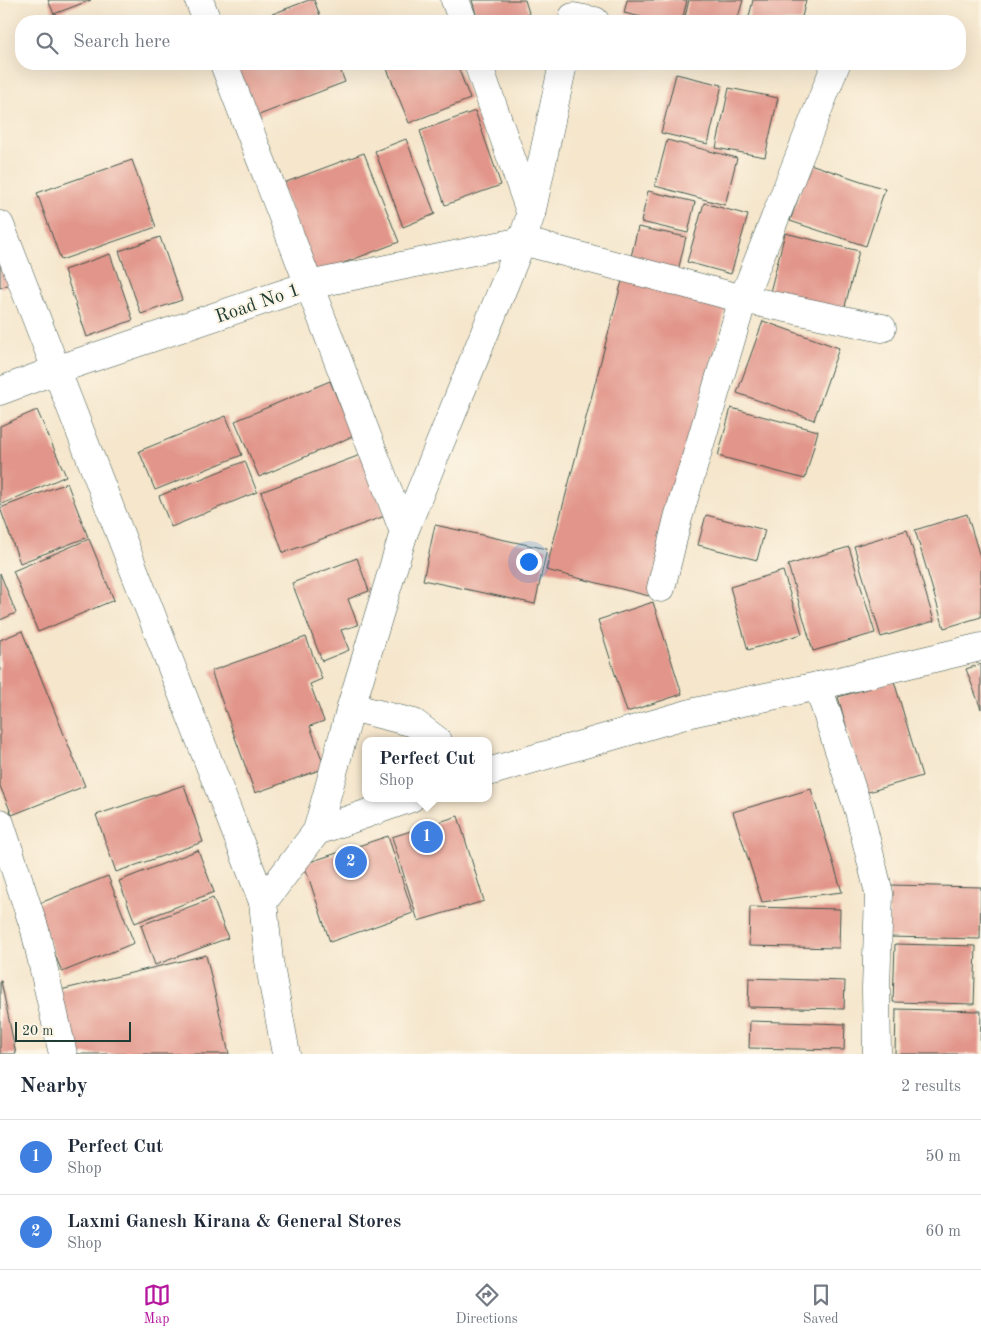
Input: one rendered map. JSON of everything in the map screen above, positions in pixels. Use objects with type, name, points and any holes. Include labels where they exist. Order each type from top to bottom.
[{"type":"street","points":[[199,0],[205,15]]},
{"type":"street","points":[[455,0],[461,15]]},
{"type":"street","points":[[226,70],[404,532]]},
{"type":"street","points":[[480,70],[531,214]]},
{"type":"street","points":[[263,902],[317,831],[351,707],[404,532],[522,241],[531,214],[562,70]]},
{"type":"street","points":[[661,588],[678,518],[742,299],[834,70]]},
{"type":"street","points":[[0,225],[263,902],[269,962],[286,1054]]},
{"type":"street","points":[[522,241],[742,299],[882,328]]},
{"type":"street","name":"Road No 1","points":[[0,392],[56,370],[309,285],[522,241]]},
{"type":"street","points":[[492,771],[695,712],[818,686],[981,646]]},
{"type":"street","points":[[818,686],[859,811],[879,893],[876,989],[877,1054]]},
{"type":"street","points":[[351,707],[414,722],[433,737]]},
{"type":"street","points":[[317,831],[400,802]]},
{"type":"street","points":[[0,823],[35,930],[63,1054]]},
{"type":"building","points":[[48,0],[91,0],[54,14]]},
{"type":"building","points":[[309,0],[314,0],[320,15],[270,15]]},
{"type":"building","points":[[472,0],[525,0],[530,15],[476,15]]},
{"type":"building","points":[[627,0],[687,0],[683,15],[632,15],[624,13]]},
{"type":"building","points":[[689,0],[743,0],[739,15],[685,15]]},
{"type":"building","points":[[753,0],[806,0],[802,15],[749,15]]},
{"type":"building","points":[[235,70],[340,70],[345,82],[254,117]]},
{"type":"building","points":[[387,70],[459,70],[470,99],[409,123]]},
{"type":"building","points":[[676,74],[722,85],[708,144],[661,133]]},
{"type":"building","points":[[729,88],[778,98],[765,157],[716,148]]},
{"type":"building","points":[[475,111],[501,185],[445,205],[420,131]]},
{"type":"building","points":[[406,139],[435,214],[403,227],[375,151]]},
{"type":"building","points":[[667,140],[737,158],[725,205],[655,186]]},
{"type":"building","points":[[364,153],[399,242],[315,274],[281,184]]},
{"type":"building","points":[[132,160],[156,227],[61,260],[37,193]]},
{"type":"building","points":[[810,164],[885,189],[866,246],[790,221]]},
{"type":"building","points":[[648,191],[695,202],[688,233],[641,222]]},
{"type":"building","points":[[704,203],[748,215],[731,274],[687,262]]},
{"type":"building","points":[[638,227],[686,237],[678,271],[630,261]]},
{"type":"building","points":[[785,233],[859,251],[842,318],[768,300]]},
{"type":"building","points":[[160,237],[182,300],[141,314],[119,251]]},
{"type":"building","points":[[0,244],[15,282],[0,288]]},
{"type":"building","points":[[110,254],[133,320],[87,337],[64,270]]},
{"type":"building","points":[[623,277],[727,304],[649,596],[546,570]]},
{"type":"building","points":[[763,321],[839,348],[814,420],[737,393]]},
{"type":"building","points":[[330,381],[353,436],[259,477],[235,421]]},
{"type":"building","points":[[731,408],[818,431],[805,479],[718,456]]},
{"type":"building","points":[[37,410],[66,476],[0,505],[0,426]]},
{"type":"building","points":[[226,416],[242,455],[155,490],[139,451]]},
{"type":"building","points":[[363,454],[385,516],[283,553],[261,492]]},
{"type":"building","points":[[245,461],[257,492],[171,527],[159,496]]},
{"type":"building","points":[[67,483],[88,537],[20,563],[0,508]]},
{"type":"building","points":[[967,514],[981,560],[981,617],[944,628],[915,530]]},
{"type":"building","points":[[706,515],[765,530],[757,560],[698,545]]},
{"type":"building","points":[[435,525],[547,549],[535,604],[423,580]]},
{"type":"building","points":[[907,530],[934,621],[881,637],[854,546]]},
{"type":"building","points":[[89,539],[114,600],[38,632],[13,571]]},
{"type":"building","points":[[849,547],[875,633],[813,651],[788,565]]},
{"type":"building","points":[[357,558],[369,591],[348,599],[358,625],[341,630],[349,650],[322,661],[292,583]]},
{"type":"building","points":[[783,571],[802,634],[748,650],[730,587]]},
{"type":"building","points":[[0,573],[16,613],[0,620]]},
{"type":"building","points":[[653,602],[682,694],[627,712],[598,620]]},
{"type":"building","points":[[22,631],[85,786],[12,815],[0,786],[0,640]]},
{"type":"building","points":[[306,637],[322,679],[310,684],[324,721],[310,726],[325,768],[255,793],[211,671]]},
{"type":"building","points":[[981,664],[981,709],[966,669]]},
{"type":"building","points":[[894,681],[922,776],[865,793],[838,697]]},
{"type":"building","points":[[184,785],[203,842],[116,872],[96,815]]},
{"type":"building","points":[[811,789],[842,892],[762,902],[733,812]]},
{"type":"building","points":[[458,816],[484,901],[418,921],[392,837]]},
{"type":"building","points":[[388,836],[413,913],[330,942],[304,864]]},
{"type":"building","points":[[198,850],[214,892],[135,923],[119,881]]},
{"type":"building","points":[[108,876],[134,943],[62,972],[35,905]]},
{"type":"building","points":[[890,885],[981,887],[980,939],[888,937]]},
{"type":"building","points":[[213,898],[228,938],[155,965],[141,925]]},
{"type":"building","points":[[750,907],[840,909],[839,948],[749,946]]},
{"type":"building","points":[[895,944],[976,946],[974,1004],[893,1002]]},
{"type":"building","points":[[206,955],[229,1054],[67,1054],[52,992]]},
{"type":"building","points":[[749,978],[845,981],[844,1009],[748,1007]]},
{"type":"building","points":[[1,981],[16,1054],[0,1054]]},
{"type":"building","points":[[896,1009],[981,1011],[980,1054],[895,1054]]},
{"type":"building","points":[[750,1021],[845,1024],[844,1050],[749,1048]]},
{"type":"place","name":"Perfect Cut","points":[[427,837]]},
{"type":"place","name":"Laxmi Ganesh Kirana & General Stores","points":[[351,862]]}]
